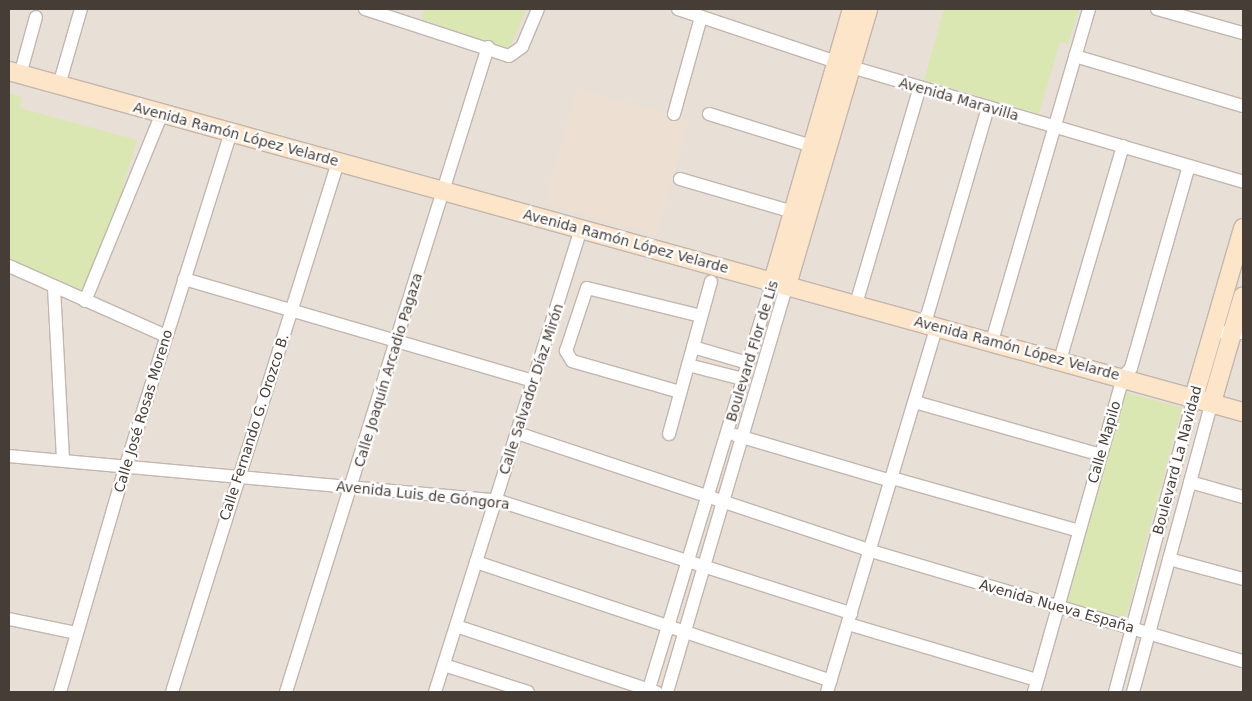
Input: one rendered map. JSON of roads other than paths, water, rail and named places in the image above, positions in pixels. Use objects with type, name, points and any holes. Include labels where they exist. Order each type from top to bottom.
[{"type":"street","points":[[59,85],[81,9]]},
{"type":"street","points":[[365,9],[488,47],[509,56],[518,52],[538,9]]},
{"type":"street","name":"Avenida Maravilla","points":[[678,9],[844,65],[1243,182]]},
{"type":"street","name":"Boulevard Flor de Lis","points":[[667,692],[742,437],[780,283],[844,65],[852,9]]},
{"type":"street","name":"Boulevard Flor de Lis","points":[[800,214],[812,146],[868,9]]},
{"type":"street","points":[[992,341],[1089,9]]},
{"type":"street","points":[[1157,9],[1243,33]]},
{"type":"street","points":[[15,73],[36,16]]},
{"type":"street","points":[[674,114],[701,17]]},
{"type":"street","name":"Calle Joaquín Arcadio Pagaza","points":[[286,692],[398,342],[488,47]]},
{"type":"street","points":[[1075,56],[1243,106]]},
{"type":"street","name":"Avenida Ramón López Velarde","points":[[15,73],[1123,377],[1243,412]]},
{"type":"street","points":[[856,304],[920,87]]},
{"type":"street","points":[[476,562],[685,631],[829,686],[871,551],[914,402],[931,324],[988,107]]},
{"type":"street","points":[[85,301],[162,113]]},
{"type":"street","points":[[709,114],[812,146]]},
{"type":"street","name":"Calle José Rosas Moreno","points":[[60,692],[126,464],[231,132]]},
{"type":"street","points":[[1060,360],[1123,146]]},
{"type":"street","name":"Calle Fernando G. Orozco B.","points":[[172,692],[338,162]]},
{"type":"street","name":"Calle Mapilo","points":[[1034,692],[1123,377],[1132,368],[1189,166]]},
{"type":"street","points":[[680,178],[800,214]]},
{"type":"street","name":"Calle Salvador Díaz Mirón","points":[[435,692],[581,228]]},
{"type":"street","name":"Boulevard La Navidad","points":[[1115,692],[1194,397],[1243,228]]},
{"type":"street","points":[[9,266],[166,336]]},
{"type":"street","points":[[184,279],[533,381]]},
{"type":"street","points":[[669,434],[711,282]]},
{"type":"street","name":"Boulevard Flor de Lis","points":[[651,691],[743,379],[780,283]]},
{"type":"street","points":[[54,287],[63,459]]},
{"type":"street","points":[[680,392],[572,361],[566,351],[587,288],[701,316]]},
{"type":"street","name":"Boulevard La Navidad","points":[[1132,692],[1212,402],[1238,331],[1243,296]]},
{"type":"street","points":[[1213,332],[1238,331]]},
{"type":"street","points":[[693,347],[748,364]]},
{"type":"street","points":[[688,365],[743,379]]},
{"type":"street","points":[[914,402],[1101,454]]},
{"type":"street","points":[[727,432],[1079,531]]},
{"type":"street","name":"Avenida Nueva España","points":[[517,433],[871,551],[1243,661]]},
{"type":"street","name":"Avenida Luis de Góngora","points":[[9,456],[239,474],[352,488],[496,500],[704,566],[849,619],[1037,680]]},
{"type":"street","points":[[1190,482],[1243,497]]},
{"type":"street","points":[[1169,559],[1243,579]]},
{"type":"street","points":[[9,619],[76,633]]},
{"type":"street","points":[[456,626],[651,691]]},
{"type":"street","points":[[444,665],[521,691]]}]
